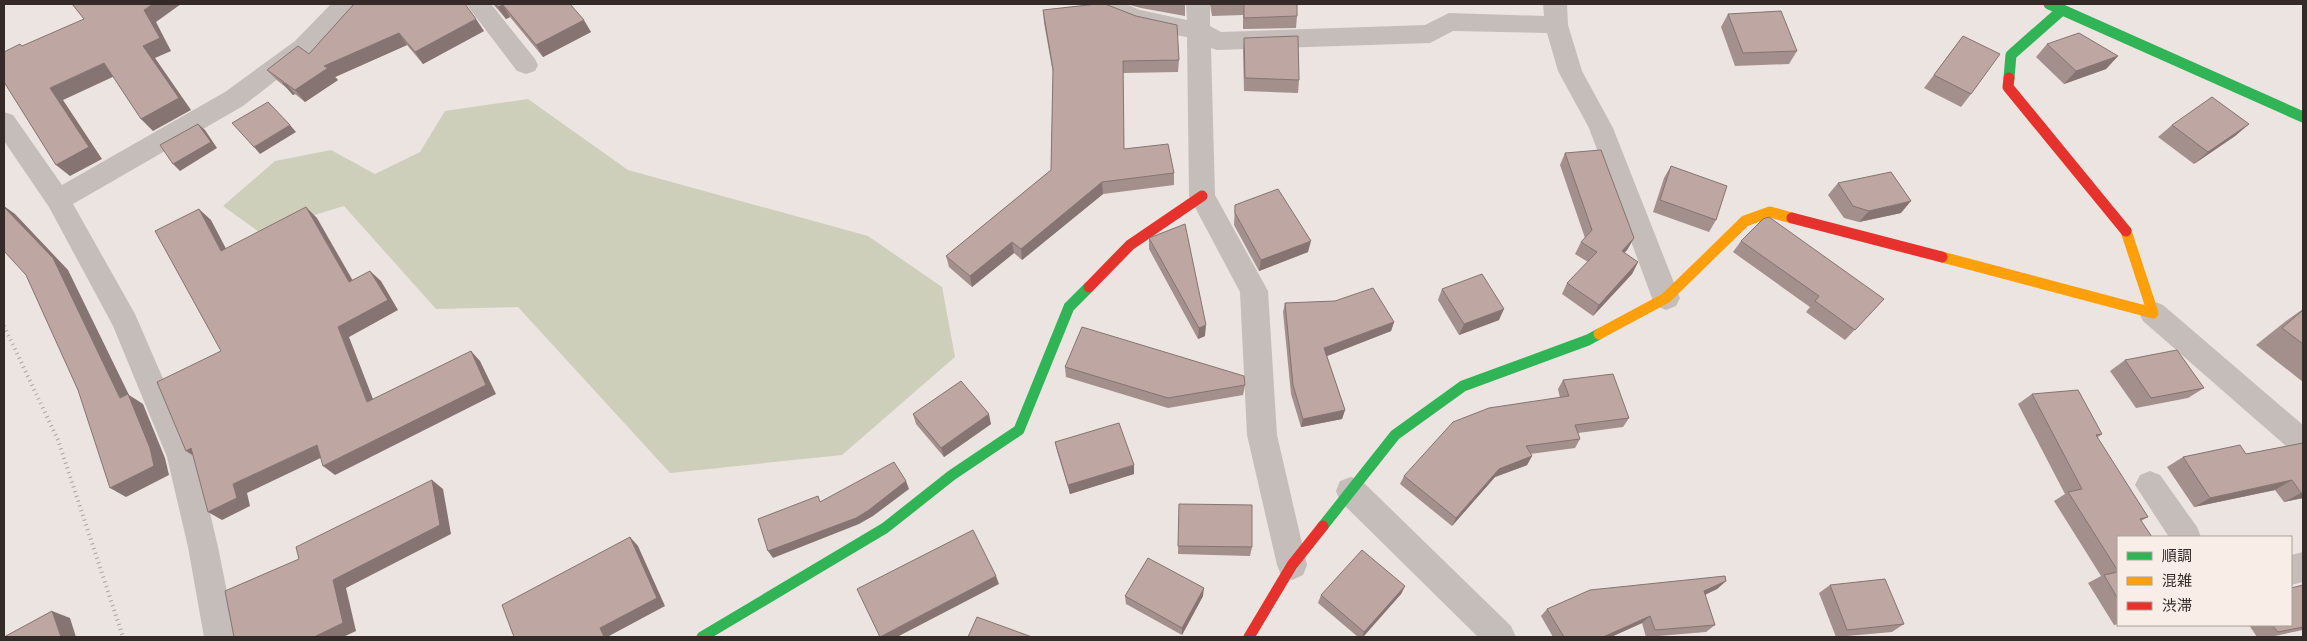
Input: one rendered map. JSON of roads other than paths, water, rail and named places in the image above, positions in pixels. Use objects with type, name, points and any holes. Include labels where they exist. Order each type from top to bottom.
[{"type":"street","points":[[58,200],[234,99],[303,47],[345,4]]},
{"type":"street","points":[[478,4],[526,65]]},
{"type":"street","points":[[1106,4],[1135,18],[1199,31],[1217,41],[1430,34],[1449,22],[1555,14],[1570,71],[1601,128],[1666,298]]},
{"type":"street","points":[[1198,4],[1202,196],[1254,291],[1262,436],[1292,565]]},
{"type":"street","points":[[2049,4],[2303,117]]},
{"type":"street","points":[[2062,10],[2011,54],[2008,88],[2127,232],[2153,313]]},
{"type":"street","points":[[4,122],[58,200],[125,322],[182,457],[203,547],[220,637]]},
{"type":"street","points":[[702,637],[886,528],[952,475],[1019,430],[1069,307],[1130,245],[1202,196]]},
{"type":"street","points":[[1249,637],[1292,565],[1395,435],[1462,386],[1588,340],[1666,298],[1746,220],[1770,212],[2153,313],[2303,442]]},
{"type":"street","points":[[2150,485],[2185,536]]},
{"type":"street","points":[[1350,491],[1500,637]]},
{"type":"railway","points":[[4,326],[58,440],[123,637]]}]
